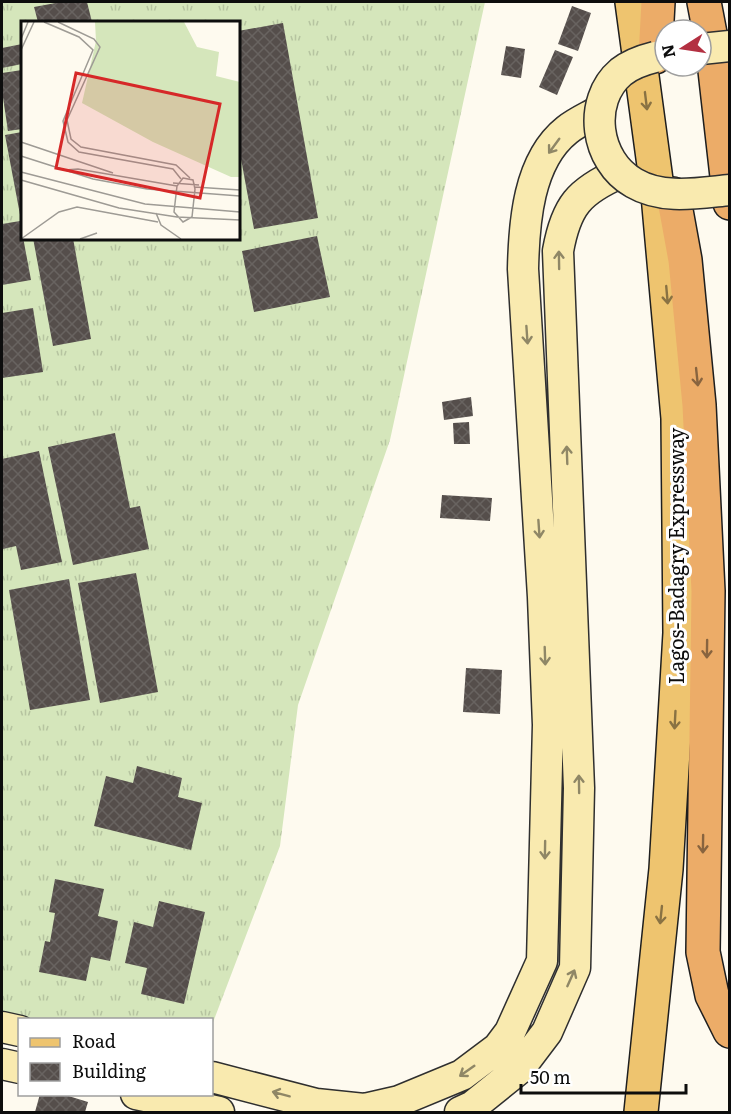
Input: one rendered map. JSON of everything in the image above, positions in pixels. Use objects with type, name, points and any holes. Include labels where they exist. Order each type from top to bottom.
[{"type":"highway","points":[[658,2],[659,18]]},
{"type":"highway","points":[[704,2],[712,44],[729,203]]},
{"type":"highway","points":[[673,194],[685,260],[699,405],[708,591],[703,952],[712,995],[729,1031]]},
{"type":"main road","name":"Lagos-Badagry Expressway","points":[[632,2],[658,195],[678,418],[680,633],[666,869],[641,1113]]},
{"type":"main road","points":[[713,48],[729,46]]},
{"type":"main road","points":[[653,57],[622,71],[610,84],[599,111],[600,132],[604,147],[620,173],[633,183],[651,190],[673,194],[729,190]]},
{"type":"main road","points":[[213,1077],[316,1104],[364,1109],[399,1101],[462,1075],[498,1048],[510,1032],[542,961],[548,725],[543,597],[523,269],[524,235],[529,204],[539,171],[551,149],[567,130],[599,111]]},
{"type":"main road","points":[[460,1113],[473,1106],[519,1069],[547,1032],[575,968],[579,788],[558,251],[562,227],[573,206],[594,184],[620,173]]},
{"type":"main road","points":[[2,1027],[18,1031]]},
{"type":"main road","points":[[2,1064],[18,1068]]},
{"type":"main road","points":[[141,1096],[219,1113]]},
{"type":"green space","points":[[2,2],[485,2],[390,440],[298,705],[280,846],[213,1022],[213,1018],[18,1018],[18,1022],[2,1035]]},
{"type":"building","points":[[61,2],[87,2],[92,21],[38,21],[34,7]]},
{"type":"building","points":[[572,6],[591,13],[578,51],[558,44]]},
{"type":"building","points":[[283,23],[318,218],[254,229],[240,154],[240,31]]},
{"type":"building","points":[[21,44],[21,64],[2,68],[2,48]]},
{"type":"building","points":[[506,46],[525,49],[521,78],[501,75]]},
{"type":"building","points":[[555,50],[573,57],[557,95],[539,87]]},
{"type":"building","points":[[21,70],[21,129],[8,131],[2,91],[2,73]]},
{"type":"building","points":[[21,132],[21,220],[5,135]]},
{"type":"building","points":[[20,221],[21,240],[24,240],[31,280],[2,285],[2,224]]},
{"type":"building","points":[[317,236],[330,297],[254,312],[242,251]]},
{"type":"building","points":[[33,240],[73,240],[91,339],[53,346]]},
{"type":"building","points":[[33,308],[43,372],[2,378],[2,313]]},
{"type":"building","points":[[471,397],[473,416],[444,420],[442,402]]},
{"type":"building","points":[[469,422],[470,444],[454,444],[453,423]]},
{"type":"building","points":[[115,433],[130,508],[140,506],[149,549],[73,565],[48,447]]},
{"type":"building","points":[[39,451],[62,562],[21,570],[16,546],[3,549],[2,459]]},
{"type":"building","points":[[442,495],[492,498],[490,521],[440,518]]},
{"type":"building","points":[[136,573],[158,692],[100,703],[78,583]]},
{"type":"building","points":[[69,579],[90,700],[30,710],[9,590]]},
{"type":"building","points":[[466,668],[502,670],[500,714],[463,712]]},
{"type":"building","points":[[137,766],[182,778],[178,797],[202,803],[191,850],[94,826],[106,776],[133,783]]},
{"type":"building","points":[[55,879],[104,889],[98,916],[118,921],[110,961],[91,957],[86,981],[39,972],[45,941],[50,942],[55,913],[49,912]]},
{"type":"building","points":[[159,901],[205,912],[184,1004],[141,994],[147,968],[125,963],[134,922],[153,927]]},
{"type":"building","points":[[39,1096],[68,1096],[88,1102],[85,1112],[35,1112]]}]
